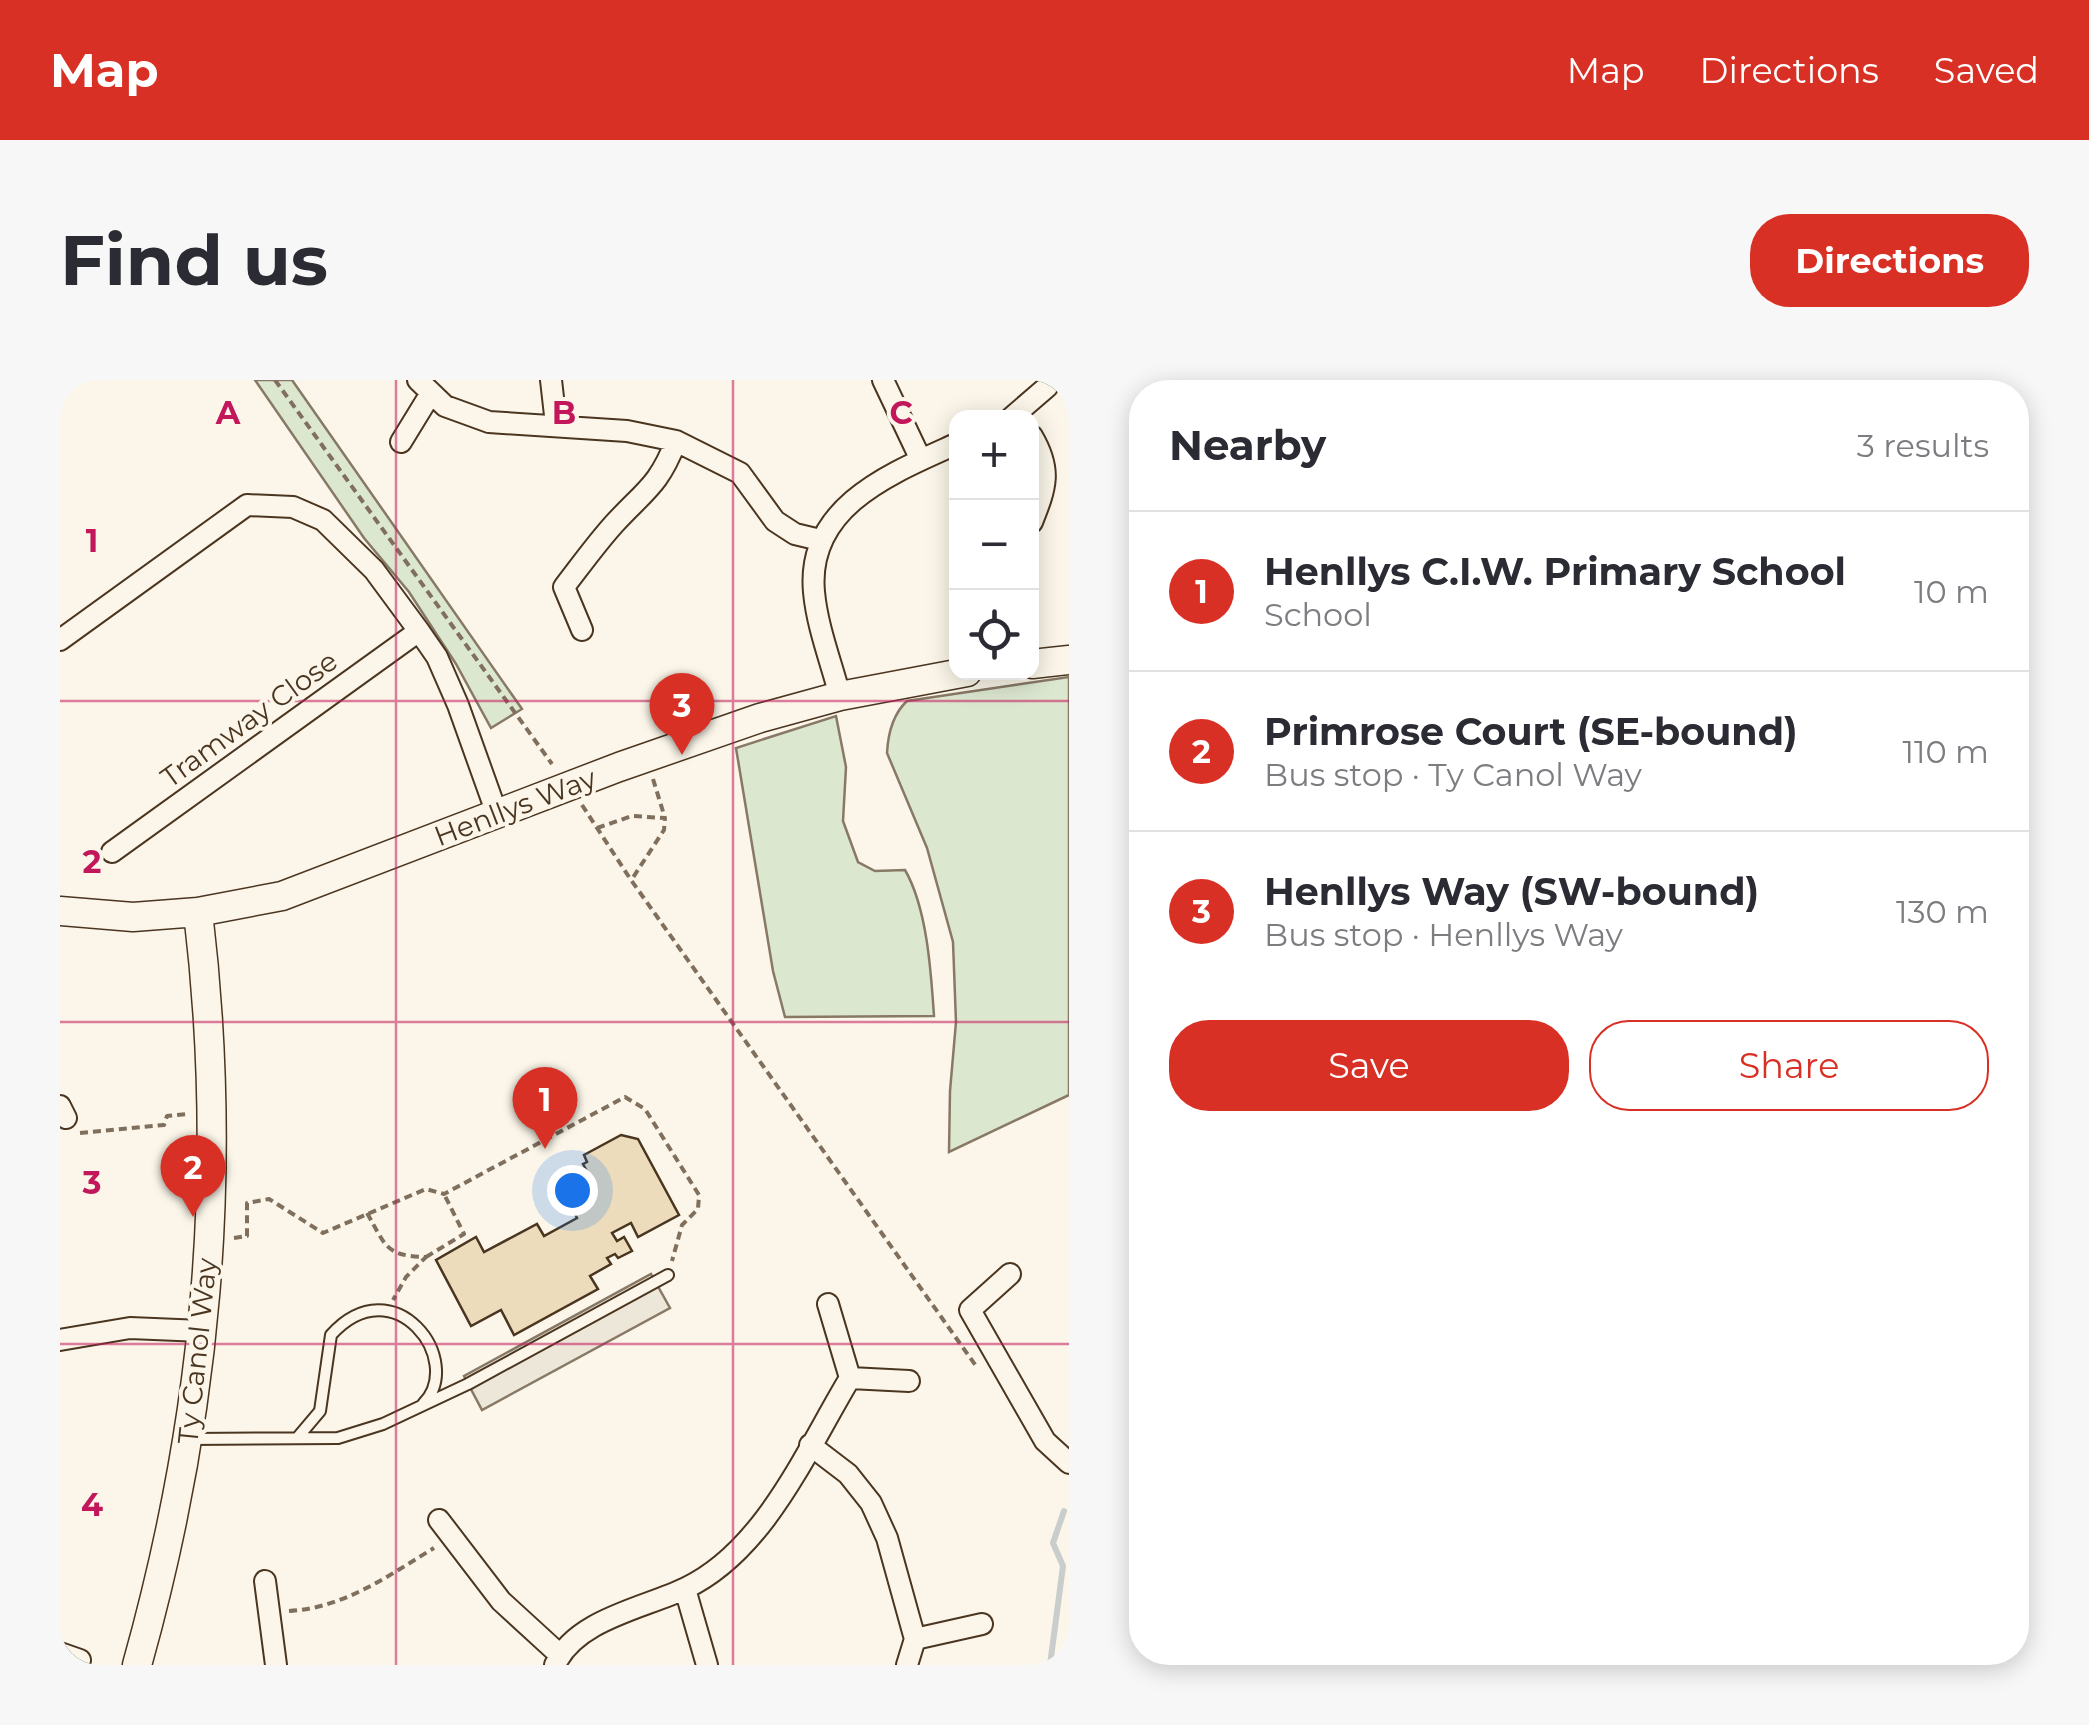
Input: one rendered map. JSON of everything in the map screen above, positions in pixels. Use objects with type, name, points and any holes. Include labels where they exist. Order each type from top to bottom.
[{"type":"street","points":[[552,380],[556,424]]},
{"type":"street","points":[[883,380],[921,460]]},
{"type":"street","points":[[1022,410],[1050,380]]},
{"type":"street","points":[[401,442],[425,386],[445,406],[489,422],[627,430],[676,441],[740,472],[775,521],[795,534],[820,540]]},
{"type":"street","points":[[582,630],[564,587],[619,518],[648,494],[666,468],[676,441]]},
{"type":"street","points":[[840,696],[814,594],[813,569],[820,540],[857,494],[949,447]]},
{"type":"street","points":[[1039,448],[1044,457],[1045,489],[1039,504]]},
{"type":"street","points":[[60,640],[247,506],[293,507],[323,520],[374,570],[420,631],[458,705],[498,814]]},
{"type":"street","name":"Tramway Close","points":[[112,852],[420,631]]},
{"type":"street","points":[[1039,663],[1069,660]]},
{"type":"street","name":"Henllys Way","points":[[60,912],[133,917],[198,912],[282,896],[646,757],[760,718],[840,696],[949,675]]},
{"type":"street","name":"Ty Canol Way","points":[[137,1665],[154,1606],[190,1438],[202,1332],[213,1112],[208,995],[198,912]]},
{"type":"street","points":[[1010,1274],[970,1310],[1045,1441],[1069,1463]]},
{"type":"street","points":[[445,1529],[501,1601],[557,1660],[588,1631],[685,1589],[743,1548],[763,1524],[850,1378],[828,1304]]},
{"type":"street","points":[[60,1340],[130,1328],[202,1332]]},
{"type":"street","points":[[850,1378],[909,1382]]},
{"type":"street","points":[[810,1445],[848,1474],[871,1503],[887,1538],[916,1639],[907,1665]]},
{"type":"street","points":[[265,1582],[276,1665]]},
{"type":"street","points":[[685,1589],[708,1665]]},
{"type":"street","points":[[916,1639],[982,1624]]},
{"type":"lane","points":[[190,1438],[338,1438],[383,1424],[668,1275]]},
{"type":"lane","points":[[294,1439],[303,1435],[320,1411],[330,1335],[362,1312],[388,1310],[413,1322],[423,1333],[436,1379],[418,1408]]},
{"type":"path","points":[[275,380],[552,764]]},
{"type":"path","points":[[631,880],[664,830],[665,818],[646,757]]},
{"type":"path","points":[[580,801],[631,880],[978,1368]]},
{"type":"path","points":[[597,828],[632,816],[665,818]]},
{"type":"path","points":[[444,1194],[625,1097],[645,1108],[699,1195],[698,1209],[682,1225],[668,1275]]},
{"type":"path","points":[[63,1112],[80,1133],[164,1125],[167,1116],[213,1112]]},
{"type":"path","points":[[209,1243],[246,1236],[247,1203],[269,1200],[323,1232],[426,1188],[444,1194],[464,1234],[426,1257],[406,1277],[388,1310]]},
{"type":"path","points":[[368,1213],[387,1247],[400,1256],[426,1257]]},
{"type":"path","points":[[269,1612],[330,1604],[366,1590],[445,1529]]},
{"type":"green space","points":[[255,380],[292,380],[522,709],[491,728],[456,664],[409,592],[364,538]]},
{"type":"green space","points":[[1069,677],[1069,1095],[949,1152],[956,1022],[953,942],[927,848],[887,753],[890,732],[907,701]]},
{"type":"green space","points":[[836,716],[846,767],[843,821],[858,862],[875,871],[905,870],[912,885],[927,940],[934,1016],[785,1017],[773,971],[736,748]]},
{"type":"shaded area","points":[[651,1274],[670,1308],[482,1410],[464,1376]]},
{"type":"building","points":[[621,1135],[638,1139],[679,1215],[638,1237],[631,1223],[612,1233],[617,1241],[624,1237],[632,1251],[607,1258],[611,1264],[590,1276],[598,1289],[514,1335],[501,1310],[471,1326],[436,1260],[476,1237],[484,1252],[537,1224],[544,1236],[577,1218],[569,1203],[596,1188],[583,1164],[587,1162],[584,1155]]},
{"type":"waterway","points":[[1050,1665],[1063,1566],[1053,1543],[1064,1511]]},
{"type":"place","name":"Henllys Way (SW-bound)","points":[[682,755]]},
{"type":"place","name":"Henllys C.I.W. Primary School","points":[[545,1149]]},
{"type":"place","name":"Primrose Court (SE-bound)","points":[[193,1217]]}]
